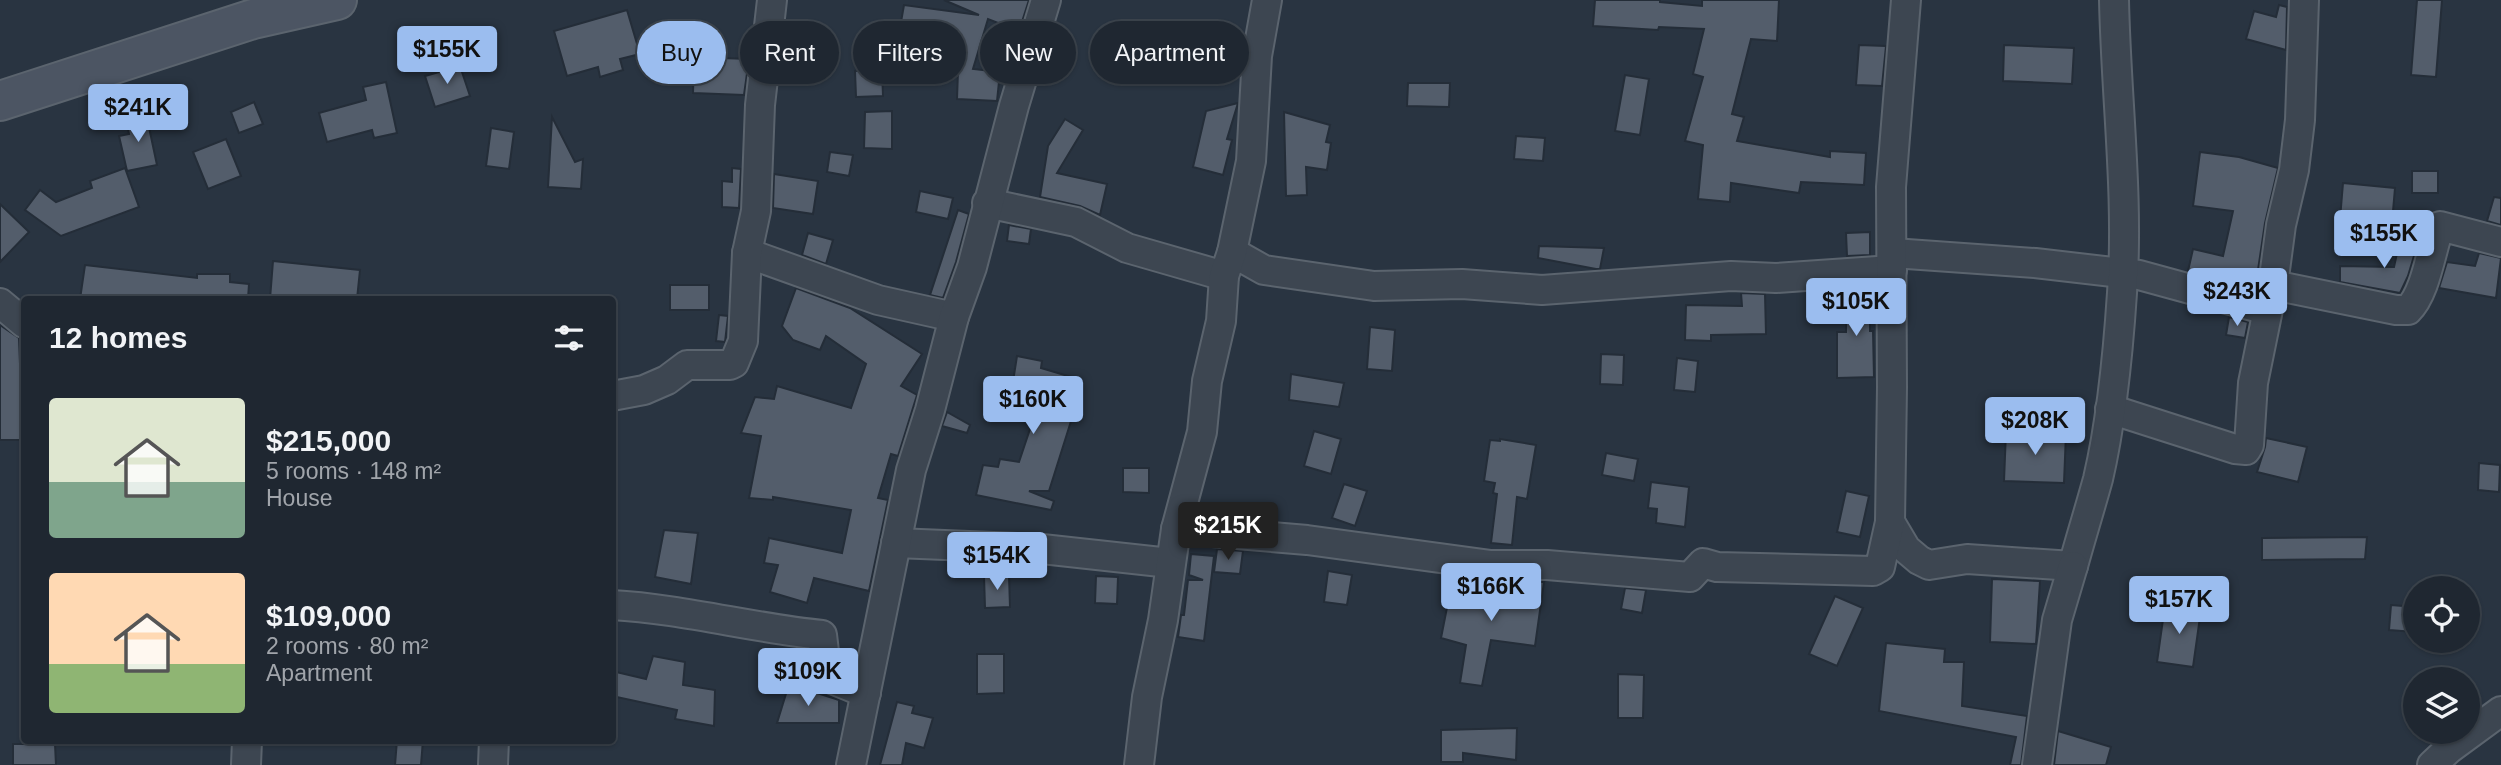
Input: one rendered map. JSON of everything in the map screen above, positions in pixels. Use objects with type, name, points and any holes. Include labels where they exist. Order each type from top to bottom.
[{"type":"street","points":[[0,101],[253,19],[337,0]]},
{"type":"street","points":[[616,395],[644,390],[667,380],[687,365],[734,363],[743,341],[747,253],[756,211],[760,104],[772,0]]},
{"type":"street","points":[[851,765],[911,470],[954,317],[972,267],[1046,0]]},
{"type":"street","points":[[1139,765],[1147,697],[1163,621],[1176,529],[1202,432],[1228,264],[1251,161],[1257,57],[1267,0]]},
{"type":"street","points":[[1176,529],[1307,540],[1491,565],[1547,565],[1690,578],[1703,563],[1717,567],[1873,571],[1880,567],[1890,522],[1891,187],[1906,0]]},
{"type":"street","points":[[2037,765],[2057,620],[2098,478],[2110,409],[2122,274],[2123,186],[2115,66],[2114,0]]},
{"type":"street","points":[[2110,409],[2235,449],[2246,450],[2251,435],[2253,383],[2281,225],[2294,170],[2300,120],[2304,0]]},
{"type":"street","points":[[988,203],[1076,222],[1127,248],[1374,286],[1462,284],[1542,290],[1731,276],[1776,278],[1892,261],[2035,263],[2152,278],[2270,298],[2403,311],[2408,310],[2414,303],[2440,226],[2501,242]]},
{"type":"street","points":[[747,253],[878,300],[954,317]]},
{"type":"street","points":[[0,303],[21,320]]},
{"type":"street","points":[[1890,522],[1906,549],[1919,561],[1929,565],[1967,559],[2073,566]]},
{"type":"street","points":[[897,543],[1042,549],[1170,563]]},
{"type":"street","points":[[616,605],[646,607],[781,631],[822,635],[827,677],[866,693]]},
{"type":"street","points":[[2432,765],[2449,749],[2501,711]]},
{"type":"street","points":[[246,765],[247,744]]},
{"type":"street","points":[[494,744],[494,765]]},
{"type":"building","points":[[944,0],[1029,0],[1022,21],[980,21],[980,46],[973,69],[980,70],[980,84],[999,84],[997,101],[957,99],[958,84],[966,84],[966,21],[901,21],[904,5],[979,15]]},
{"type":"building","points":[[1595,0],[1660,0],[1702,6],[1702,0],[1779,0],[1777,41],[1751,39],[1732,114],[1744,117],[1737,141],[1830,157],[1830,151],[1866,153],[1864,185],[1801,182],[1799,193],[1731,183],[1730,202],[1698,199],[1703,145],[1685,141],[1703,77],[1693,74],[1704,29],[1659,27],[1658,30],[1593,26]]},
{"type":"building","points":[[2417,0],[2442,0],[2436,77],[2411,75]]},
{"type":"building","points":[[2279,5],[2287,7],[2286,50],[2246,39],[2254,11],[2276,17]]},
{"type":"building","points":[[627,10],[637,44],[637,55],[620,59],[623,70],[600,77],[598,67],[567,76],[554,31]]},
{"type":"building","points":[[1859,45],[1886,46],[1882,86],[1856,85]]},
{"type":"building","points":[[2004,45],[2074,48],[2072,84],[2003,81]]},
{"type":"building","points":[[726,58],[740,59],[740,84],[746,84],[744,95],[693,93],[693,84],[726,84]]},
{"type":"building","points":[[460,66],[470,96],[435,107],[425,76]]},
{"type":"building","points":[[1625,75],[1649,79],[1640,135],[1615,131]]},
{"type":"building","points":[[386,82],[397,133],[374,138],[372,130],[327,142],[319,113],[366,100],[363,87]]},
{"type":"building","points":[[1408,83],[1450,83],[1449,107],[1407,106]]},
{"type":"building","points":[[856,84],[883,84],[883,96],[856,97]]},
{"type":"building","points":[[254,102],[263,124],[239,133],[231,112]]},
{"type":"building","points":[[1238,103],[1227,139],[1232,140],[1223,175],[1193,167],[1206,111]]},
{"type":"building","points":[[892,111],[892,149],[864,148],[865,112]]},
{"type":"building","points":[[1284,112],[1330,125],[1326,142],[1331,143],[1327,170],[1306,167],[1307,195],[1286,196]]},
{"type":"building","points":[[146,113],[157,165],[127,171],[119,136],[129,134],[125,117]]},
{"type":"building","points":[[552,117],[575,162],[583,159],[581,189],[548,187]]},
{"type":"building","points":[[1065,119],[1083,130],[1057,173],[1107,184],[1100,215],[1080,206],[1040,197],[1048,146]]},
{"type":"building","points":[[491,128],[514,132],[509,169],[486,166]]},
{"type":"building","points":[[1516,136],[1545,138],[1543,161],[1514,159]]},
{"type":"building","points":[[226,139],[241,176],[208,189],[193,152]]},
{"type":"building","points":[[830,152],[853,155],[849,176],[827,172]]},
{"type":"building","points":[[2200,152],[2239,157],[2278,168],[2265,223],[2255,290],[2188,271],[2193,249],[2223,256],[2233,211],[2193,206]]},
{"type":"building","points":[[125,168],[139,207],[61,236],[25,210],[40,190],[56,202],[92,188],[90,181]]},
{"type":"building","points":[[732,168],[741,169],[739,208],[722,207],[722,181],[732,182]]},
{"type":"building","points":[[2412,171],[2438,171],[2438,193],[2412,193]]},
{"type":"building","points":[[774,174],[818,181],[813,214],[773,208]]},
{"type":"building","points":[[2343,183],[2395,188],[2392,223],[2340,219]]},
{"type":"building","points":[[920,191],[953,198],[948,219],[916,212]]},
{"type":"building","points":[[2494,197],[2501,198],[2501,225],[2487,221]]},
{"type":"building","points":[[0,204],[29,232],[0,262]]},
{"type":"building","points":[[958,210],[969,214],[956,262],[943,298],[930,295]]},
{"type":"building","points":[[1009,225],[1031,229],[1029,244],[1007,241]]},
{"type":"building","points":[[1870,232],[1870,255],[1847,256],[1846,233]]},
{"type":"building","points":[[808,233],[833,240],[826,264],[802,255]]},
{"type":"building","points":[[2401,235],[2419,239],[2400,293],[2340,282],[2340,266],[2394,267]]},
{"type":"building","points":[[1539,246],[1604,248],[1600,269],[1538,258]]},
{"type":"building","points":[[2479,253],[2501,258],[2496,298],[2439,288],[2447,262],[2475,266]]},
{"type":"building","points":[[273,261],[360,270],[357,296],[270,296]]},
{"type":"building","points":[[85,265],[197,278],[197,274],[230,274],[230,282],[249,284],[248,296],[80,296]]},
{"type":"building","points":[[670,285],[709,285],[709,310],[670,310]]},
{"type":"building","points":[[796,288],[850,308],[922,354],[901,386],[917,395],[898,456],[891,454],[878,498],[888,500],[869,591],[814,578],[807,603],[770,592],[778,565],[764,563],[769,538],[842,553],[851,510],[773,497],[773,500],[749,498],[761,436],[741,433],[755,397],[774,399],[777,386],[851,408],[866,364],[826,336],[820,350],[793,340],[782,326]]},
{"type":"building","points":[[1870,288],[1874,377],[1837,378],[1837,332],[1846,332],[1846,290]]},
{"type":"building","points":[[1741,293],[1765,294],[1766,334],[1711,335],[1711,341],[1685,340],[1686,305],[1742,306]]},
{"type":"building","points":[[719,315],[728,316],[725,342],[716,341]]},
{"type":"building","points":[[2229,317],[2248,322],[2245,338],[2226,335]]},
{"type":"building","points":[[0,325],[19,338],[21,440],[0,440]]},
{"type":"building","points":[[1370,327],[1395,330],[1392,371],[1367,369]]},
{"type":"building","points":[[1601,354],[1624,355],[1623,385],[1600,384]]},
{"type":"building","points":[[1017,356],[1042,361],[1041,368],[1078,379],[1066,416],[1072,418],[1049,491],[1029,491],[1054,501],[1051,510],[976,495],[983,465],[998,467],[1000,459],[1019,462],[1034,417],[1008,413]]},
{"type":"building","points":[[1677,358],[1698,361],[1695,392],[1674,390]]},
{"type":"building","points":[[1291,374],[1344,383],[1339,407],[1289,400]]},
{"type":"building","points":[[947,412],[970,425],[967,433],[942,426]]},
{"type":"building","points":[[1314,431],[1341,439],[1331,474],[1304,466]]},
{"type":"building","points":[[2006,431],[2066,433],[2064,483],[2004,481]]},
{"type":"building","points":[[2266,438],[2307,447],[2298,482],[2257,472]]},
{"type":"building","points":[[1490,440],[1536,445],[1527,499],[1517,497],[1512,545],[1491,543],[1497,494],[1493,493],[1495,483],[1484,481]]},
{"type":"building","points":[[1606,453],[1638,459],[1634,481],[1602,475]]},
{"type":"building","points":[[2479,463],[2500,465],[2499,492],[2478,490]]},
{"type":"building","points":[[1123,468],[1149,468],[1149,493],[1123,492]]},
{"type":"building","points":[[1651,482],[1689,487],[1685,527],[1656,523],[1657,509],[1648,508]]},
{"type":"building","points":[[1344,484],[1367,491],[1355,526],[1332,518]]},
{"type":"building","points":[[1846,491],[1869,496],[1860,537],[1837,532]]},
{"type":"building","points":[[664,530],[698,533],[691,584],[655,577]]},
{"type":"building","points":[[2367,537],[2365,559],[2262,560],[2262,538]]},
{"type":"building","points":[[1217,549],[1243,551],[1240,574],[1214,572]]},
{"type":"building","points":[[1191,554],[1214,556],[1204,641],[1178,637],[1181,615],[1184,615],[1188,580],[1203,580],[1189,575]]},
{"type":"building","points":[[1328,571],[1352,575],[1347,605],[1324,602]]},
{"type":"building","points":[[1009,575],[1010,607],[985,608],[984,576]]},
{"type":"building","points":[[1096,576],[1118,577],[1117,604],[1095,603]]},
{"type":"building","points":[[1992,579],[2040,581],[2036,644],[1990,642]]},
{"type":"building","points":[[1508,582],[1544,582],[1535,646],[1491,640],[1482,686],[1460,683],[1466,645],[1441,638],[1451,587],[1506,598]]},
{"type":"building","points":[[1625,588],[1646,590],[1642,613],[1621,609]]},
{"type":"building","points":[[1835,596],[1863,608],[1837,666],[1809,654]]},
{"type":"building","points":[[2165,605],[2201,610],[2193,667],[2157,662]]},
{"type":"building","points":[[2391,605],[2403,606],[2403,631],[2389,630]]},
{"type":"building","points":[[1886,643],[1945,649],[1944,662],[1964,662],[1962,706],[2027,716],[2021,765],[2010,765],[2016,737],[1879,711]]},
{"type":"building","points":[[977,654],[1004,654],[1004,693],[977,694]]},
{"type":"building","points":[[653,656],[685,662],[683,685],[715,690],[714,726],[675,719],[677,710],[616,697],[616,672],[646,679]]},
{"type":"building","points":[[1618,674],[1644,675],[1643,718],[1618,718]]},
{"type":"building","points":[[789,684],[839,700],[839,723],[777,723]]},
{"type":"building","points":[[897,702],[914,706],[912,713],[933,718],[924,748],[906,743],[902,765],[880,765]]},
{"type":"building","points":[[1517,728],[1516,760],[1463,753],[1463,762],[1441,762],[1441,730]]},
{"type":"building","points":[[2058,731],[2111,747],[2106,765],[2054,765]]},
{"type":"building","points":[[13,744],[55,744],[56,765],[13,765]]},
{"type":"building","points":[[397,744],[423,744],[421,765],[395,765]]}]
